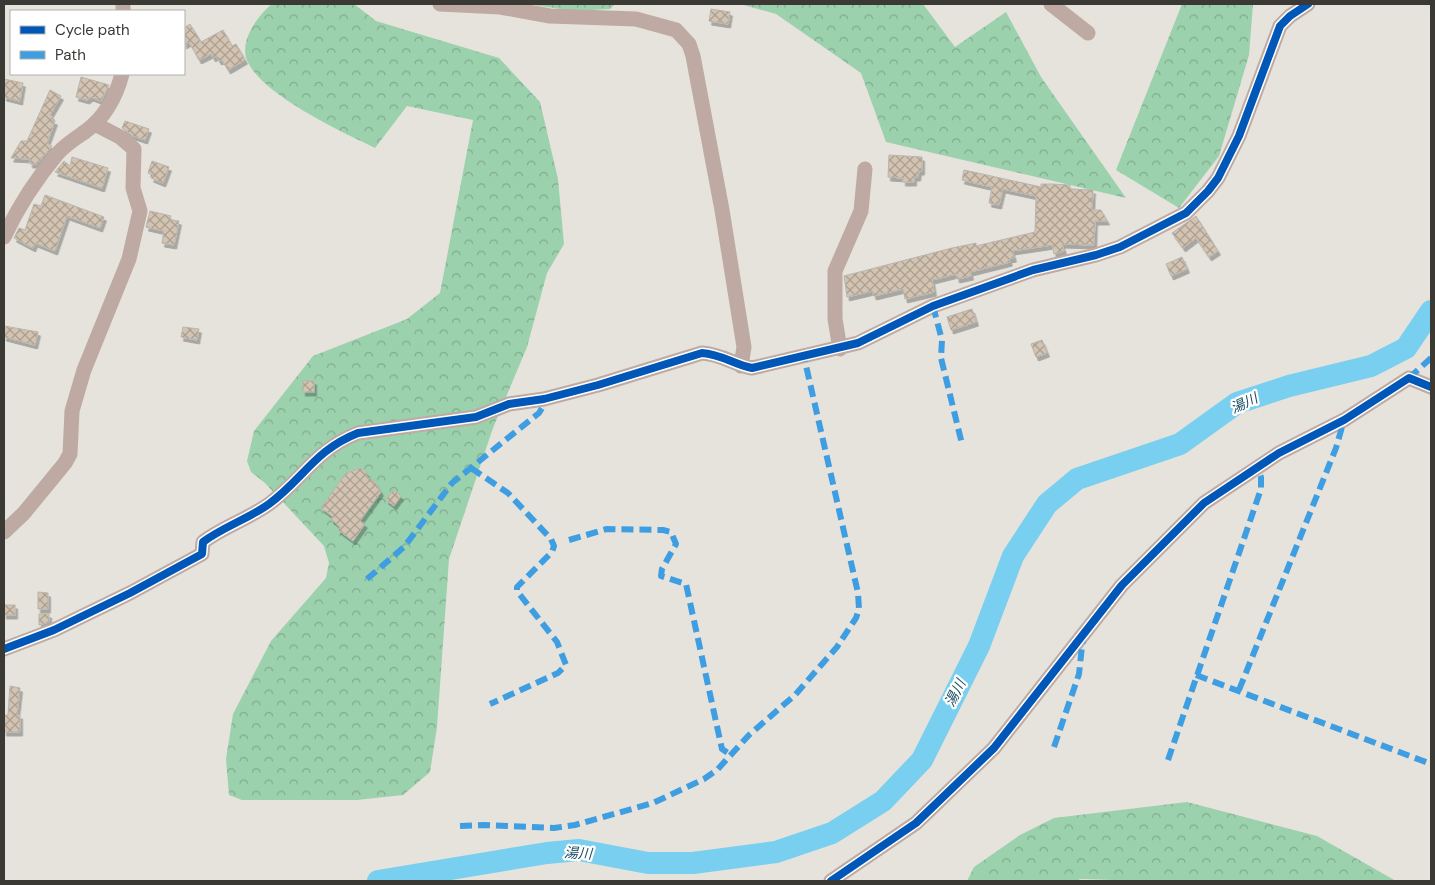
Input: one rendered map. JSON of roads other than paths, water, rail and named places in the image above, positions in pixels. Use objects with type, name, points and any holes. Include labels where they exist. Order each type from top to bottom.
[{"type":"street","points":[[440,4],[500,7],[550,16],[636,19],[676,30],[683,35],[694,56],[722,210],[744,347],[741,366]]},
{"type":"street","points":[[1051,4],[1088,33]]},
{"type":"street","points":[[4,648],[54,630],[202,554],[203,542],[208,538],[260,510],[287,490],[323,452],[358,433],[476,417],[509,404],[544,400],[702,353],[715,354],[741,366],[752,368],[840,349],[858,343],[933,306],[1033,270],[1096,256],[1120,247],[1186,213],[1208,191],[1218,178],[1238,136],[1280,26],[1290,16],[1308,4]]},
{"type":"street","points":[[4,237],[13,218],[59,153],[95,124],[115,96],[122,75]]},
{"type":"street","points":[[4,532],[24,513],[66,463],[70,454],[72,411],[84,370],[129,258],[138,220],[140,205],[134,188],[134,149],[120,137],[95,124]]},
{"type":"street","points":[[840,349],[835,319],[835,271],[862,211],[865,169]]},
{"type":"street","points":[[831,881],[916,822],[994,748],[1122,585],[1204,503],[1279,453],[1344,420],[1409,378],[1431,388]]},
{"type":"waterway","name":"湯川","points":[[378,881],[547,853],[579,850],[648,863],[693,863],[776,852],[832,833],[883,801],[922,760],[979,646],[1013,556],[1047,504],[1077,479],[1180,444],[1237,403],[1289,386],[1371,366],[1406,348],[1431,311]]}]
